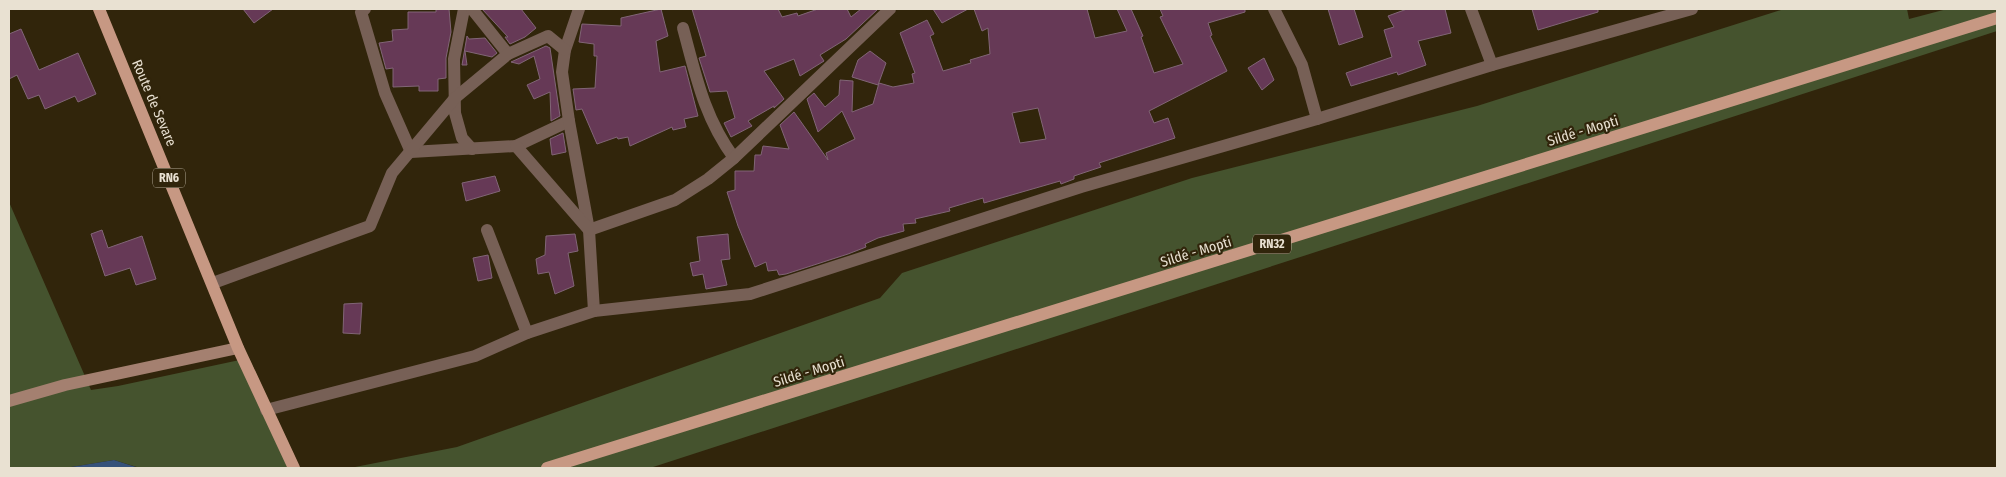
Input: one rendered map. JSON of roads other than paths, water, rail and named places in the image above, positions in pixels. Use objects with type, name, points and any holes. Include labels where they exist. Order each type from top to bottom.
[{"type":"main road","name":"Route de Sevare","points":[[99,9],[213,283],[238,348]]},
{"type":"main road","name":"Sildé - Mopti","points":[[547,468],[1997,18]]},
{"type":"main road","points":[[9,402],[65,385],[238,348]]},
{"type":"main road","name":"RN6","points":[[238,348],[294,468]]},
{"type":"street","points":[[365,9],[361,12],[385,93],[411,152]]},
{"type":"street","points":[[464,9],[454,59],[455,113],[462,138],[472,149]]},
{"type":"street","points":[[472,9],[508,54]]},
{"type":"street","points":[[579,9],[565,50],[562,72],[589,230],[594,311]]},
{"type":"street","points":[[589,230],[675,200],[708,179],[734,158],[890,9]]},
{"type":"street","points":[[1274,9],[1302,66],[1317,119]]},
{"type":"street","points":[[1471,9],[1492,65]]},
{"type":"street","points":[[266,410],[475,356],[527,333],[594,311],[750,294],[1081,187],[1317,119],[1492,65],[1692,9]]},
{"type":"street","points":[[683,28],[705,107],[719,137],[734,158]]},
{"type":"street","points":[[213,283],[370,226],[392,173],[455,98],[508,54],[548,36],[565,50]]},
{"type":"street","points":[[411,152],[516,146],[569,121]]},
{"type":"street","points":[[516,146],[589,230]]},
{"type":"street","points":[[487,230],[527,333]]},
{"type":"water","points":[[114,460],[139,468],[65,468]]}]
